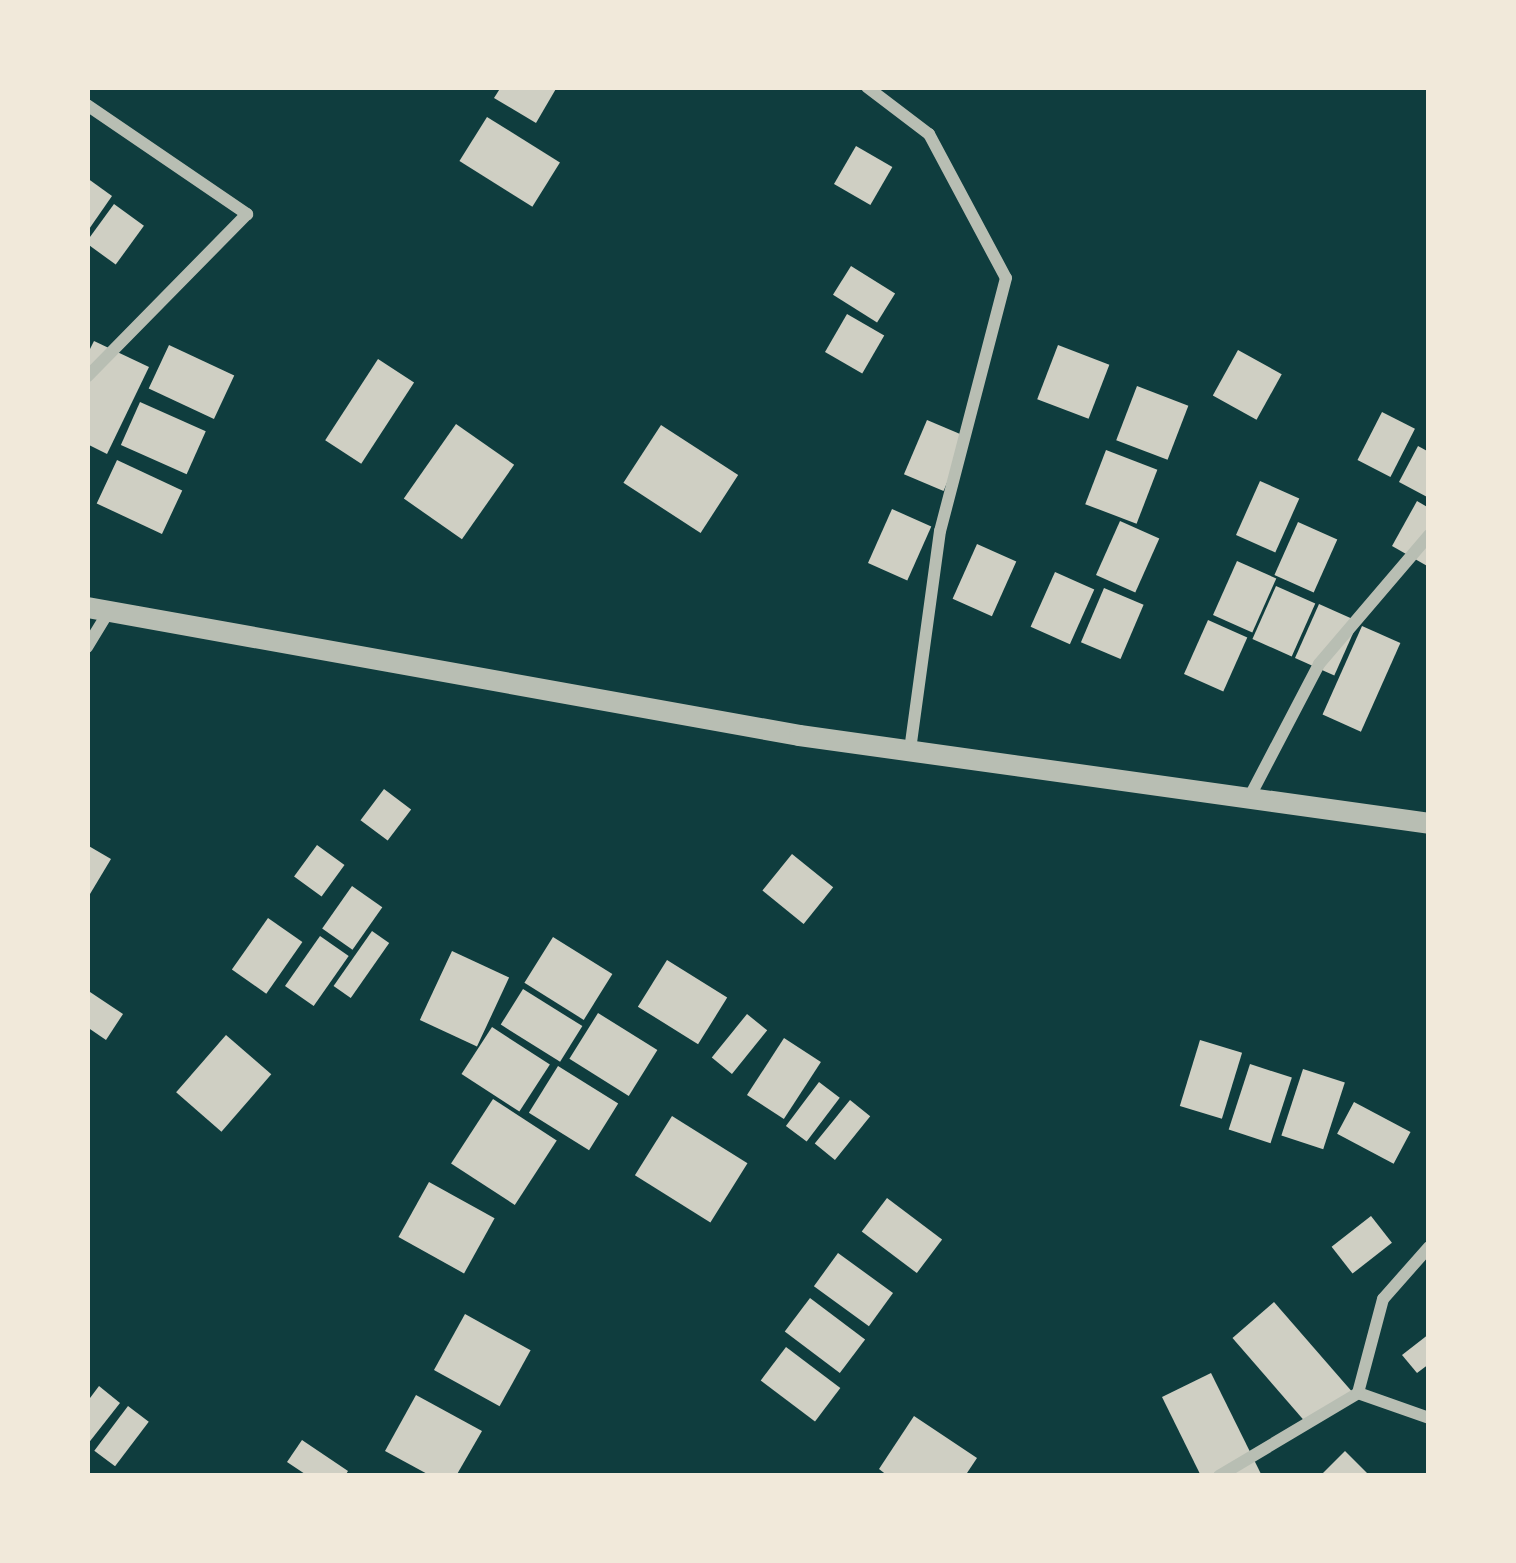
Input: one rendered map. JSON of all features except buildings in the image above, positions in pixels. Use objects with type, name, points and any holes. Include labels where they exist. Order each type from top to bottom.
[{"type":"street","points":[[867,87],[929,134],[1006,278],[940,531],[910,751]]},
{"type":"street","points":[[87,105],[247,214],[87,376]]},
{"type":"street","points":[[1250,798],[1319,664],[1429,535]]},
{"type":"street","points":[[87,647],[98,609],[910,751],[1429,823]]},
{"type":"street","points":[[1219,1476],[1358,1394],[1383,1299],[1429,1247]]},
{"type":"street","points":[[1358,1394],[1429,1418]]}]
